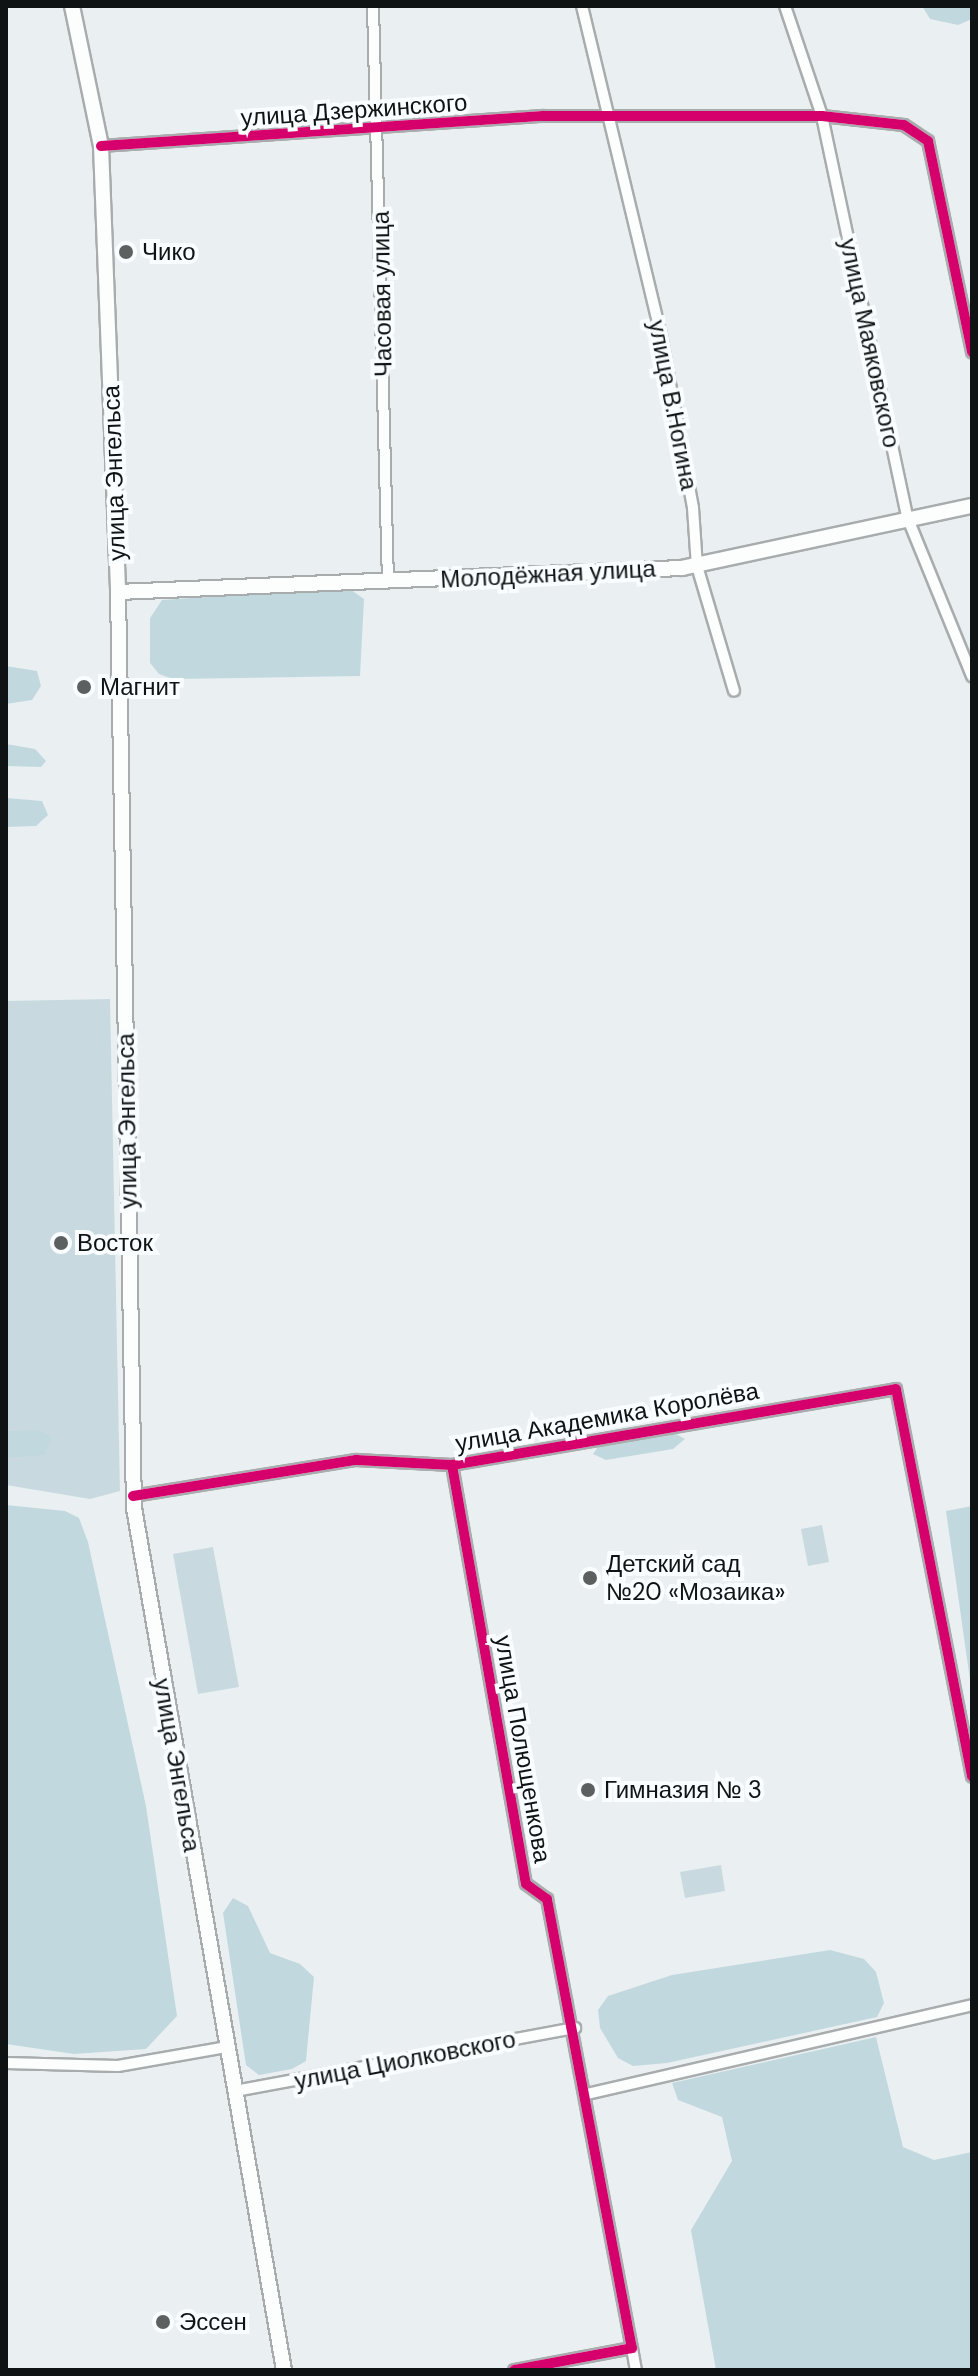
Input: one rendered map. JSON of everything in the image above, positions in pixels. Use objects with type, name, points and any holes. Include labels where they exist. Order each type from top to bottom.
[{"type":"main road","name":"улица Энгельса","points":[[72,6],[101,146],[118,592],[133,1496],[284,2370]]},
{"type":"main road","name":"Молодёжная улица","points":[[118,592],[697,566],[972,506]]},
{"type":"street","name":"Часовая улица","points":[[373,6],[388,581]]},
{"type":"street","name":"улица В.Ногина","points":[[582,6],[661,335],[693,508],[697,566],[734,691]]},
{"type":"street","name":"улица Маяковского","points":[[785,6],[822,116],[908,519],[972,676]]},
{"type":"street","name":"улица Дзержинского","points":[[101,146],[543,116],[611,119],[822,116],[904,125],[928,141],[972,352]]},
{"type":"street","name":"улица Академика Королёва","points":[[133,1496],[356,1460],[452,1465],[896,1389],[972,1777]]},
{"type":"street","name":"улица Полющенкова","points":[[452,1465],[526,1884],[547,1899],[575,2028],[636,2370]]},
{"type":"street","points":[[587,2094],[972,2005]]},
{"type":"street","name":"улица Циолковского","points":[[235,2091],[575,2028]]},
{"type":"street","points":[[6,2063],[118,2066],[227,2047]]},
{"type":"street","points":[[514,2370],[632,2348]]},
{"type":"shaded area","points":[[922,6],[972,6],[972,19],[958,25],[930,19]]},
{"type":"shaded area","points":[[347,587],[364,599],[360,676],[173,679],[159,674],[150,663],[150,618],[162,600]]},
{"type":"shaded area","points":[[6,666],[37,671],[41,686],[32,700],[6,704]]},
{"type":"shaded area","points":[[6,744],[35,749],[46,761],[41,767],[6,766]]},
{"type":"shaded area","points":[[6,798],[42,801],[48,815],[36,826],[6,827]]},
{"type":"shaded area","name":"Восток","points":[[110,999],[120,1491],[90,1499],[6,1485],[6,1001]]},
{"type":"shaded area","points":[[39,1430],[52,1437],[45,1455],[6,1458],[6,1431]]},
{"type":"shaded area","points":[[671,1431],[685,1439],[673,1449],[606,1460],[593,1454],[598,1447]]},
{"type":"shaded area","points":[[6,1505],[65,1511],[79,1518],[88,1542],[146,1806],[177,2016],[146,2049],[74,2054],[6,2044]]},
{"type":"shaded area","points":[[972,1506],[972,1694],[946,1511]]},
{"type":"shaded area","points":[[822,1525],[829,1562],[808,1566],[801,1529]]},
{"type":"shaded area","points":[[213,1547],[239,1687],[198,1694],[173,1554]]},
{"type":"shaded area","points":[[721,1865],[725,1891],[685,1898],[680,1872]]},
{"type":"shaded area","points":[[233,1898],[248,1906],[270,1953],[300,1964],[314,1977],[306,2061],[292,2069],[259,2075],[246,2065],[223,1913]]},
{"type":"shaded area","points":[[830,1950],[864,1959],[876,1972],[884,2003],[877,2017],[667,2063],[633,2066],[618,2058],[600,2028],[598,2010],[608,1996],[672,1975]]},
{"type":"shaded area","points":[[876,2037],[903,2147],[934,2160],[972,2152],[972,2370],[716,2370],[691,2230],[732,2161],[722,2117],[678,2100],[672,2083]]},
{"type":"cycle path","points":[[101,146],[543,116],[822,116],[904,125],[928,141],[972,352]]},
{"type":"cycle path","points":[[133,1496],[356,1460],[452,1465],[896,1389],[972,1777]]},
{"type":"cycle path","points":[[452,1465],[526,1884],[547,1899],[632,2348],[514,2370]]},
{"type":"place","name":"Чико","points":[[126,252]]},
{"type":"place","name":"Магнит","points":[[84,687]]},
{"type":"place","name":"Восток","points":[[61,1243]]},
{"type":"place","name":"Детский сад №20 «Мозаика»","points":[[590,1578]]},
{"type":"place","name":"Гимназия № 3","points":[[588,1790]]},
{"type":"place","name":"Эссен","points":[[163,2322]]}]
